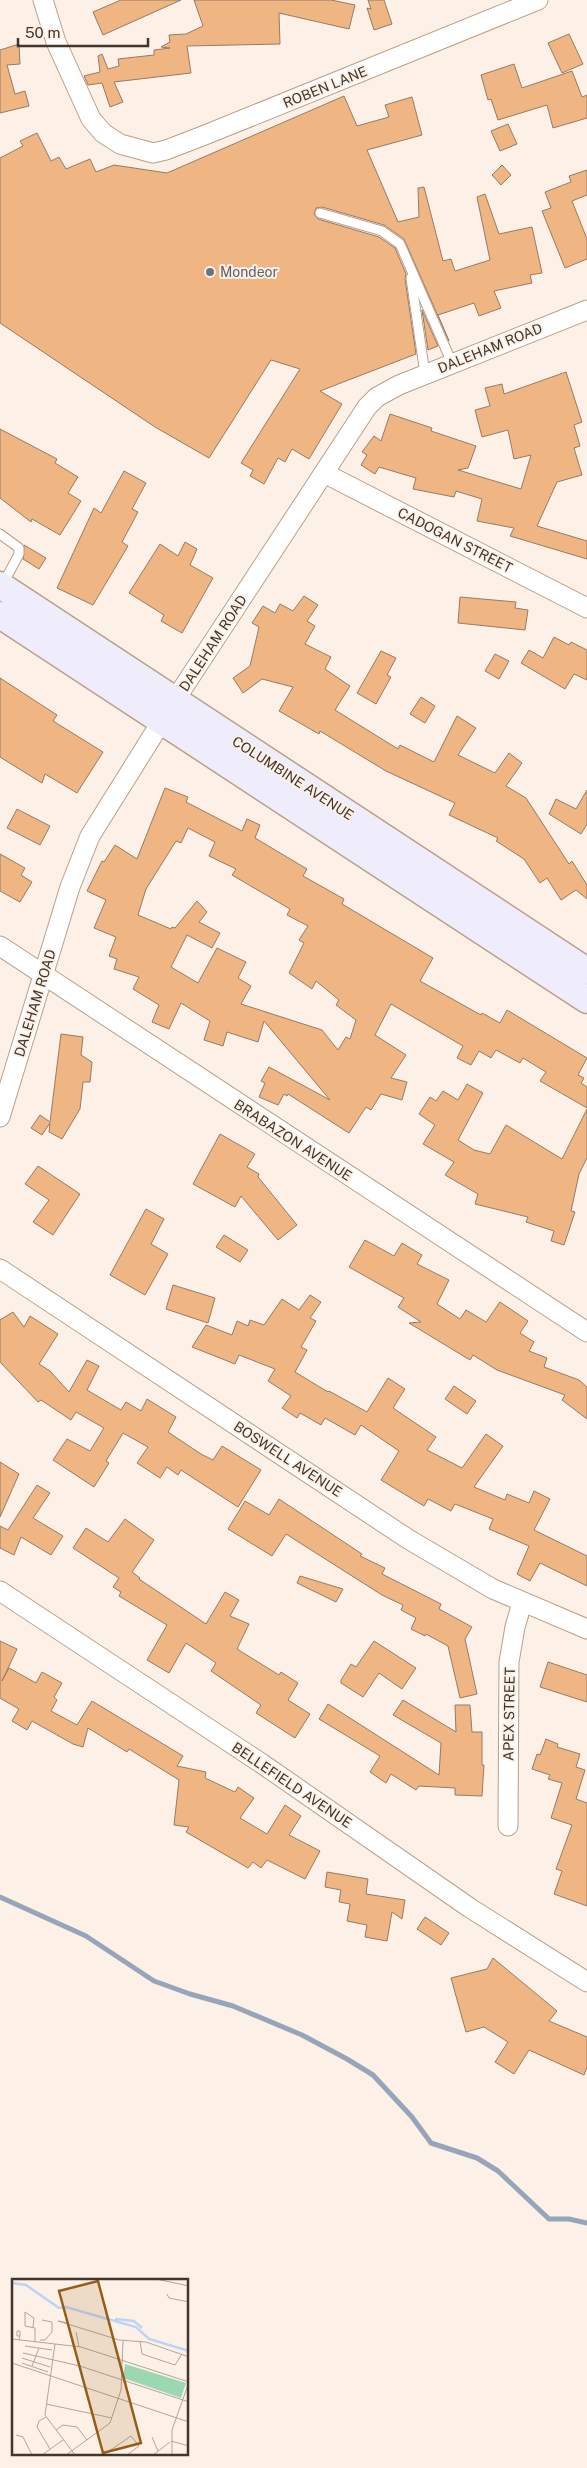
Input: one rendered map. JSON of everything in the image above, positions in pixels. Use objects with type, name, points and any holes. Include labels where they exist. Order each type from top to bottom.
[{"type":"main road","name":"COLUMBINE AVENUE","points":[[1,586],[169,711],[465,905],[587,1000]]},
{"type":"main road","name":"COLUMBINE AVENUE","points":[[0,615],[169,711]]},
{"type":"main road","name":"COLUMBINE AVENUE","points":[[465,905],[587,971]]},
{"type":"street","name":"ROBEN LANE","points":[[43,0],[56,42],[91,119],[96,126],[111,139],[135,150],[153,152],[166,150],[538,0]]},
{"type":"street","name":"DALEHAM ROAD","points":[[0,1117],[70,886],[90,836],[367,407],[377,396],[426,374],[587,310]]},
{"type":"street","name":"CADOGAN STREET","points":[[324,473],[587,608]]},
{"type":"street","name":"BRABAZON AVENUE","points":[[0,946],[587,1332]]},
{"type":"street","name":"BOSWELL AVENUE","points":[[0,1269],[408,1539],[493,1589],[522,1603],[587,1629]]},
{"type":"street","name":"BELLEFIELD AVENUE","points":[[0,1590],[261,1763],[470,1908],[586,1981]]},
{"type":"street","name":"APEX STREET","points":[[508,1826],[510,1662],[515,1627],[522,1603]]},
{"type":"lane","points":[[320,213],[365,225],[393,237],[400,244],[452,363]]},
{"type":"lane","points":[[410,268],[426,374]]},
{"type":"lane","points":[[0,534],[19,548],[17,559],[1,586]]},
{"type":"building","points":[[121,0],[181,0],[103,35],[93,12]]},
{"type":"building","points":[[194,0],[331,0],[355,5],[349,29],[279,13],[280,44],[187,46],[191,73],[114,82],[123,102],[110,107],[102,83],[88,85],[84,76],[100,72],[98,56],[102,54],[108,69],[119,66],[118,59],[154,55],[154,50],[170,48],[161,47],[170,42],[169,35],[186,34],[203,26]]},
{"type":"building","points":[[368,0],[384,0],[392,24],[374,30],[367,8],[371,9]]},
{"type":"building","points":[[569,34],[583,64],[562,73],[548,43]]},
{"type":"building","points":[[19,44],[20,64],[7,65],[15,94],[25,91],[29,106],[0,113],[0,50]]},
{"type":"building","points":[[514,64],[522,88],[572,71],[582,97],[587,95],[587,118],[553,128],[547,105],[498,120],[491,99],[488,100],[481,75]]},
{"type":"building","name":"Mondeor","points":[[344,96],[357,126],[389,117],[385,105],[412,97],[422,135],[367,150],[398,222],[419,217],[418,188],[424,187],[443,261],[451,259],[455,271],[490,260],[477,197],[485,194],[499,234],[532,227],[542,273],[530,275],[532,283],[494,291],[501,308],[479,316],[474,303],[438,315],[449,341],[404,239],[384,225],[322,207],[316,208],[314,214],[318,219],[379,237],[395,248],[406,274],[405,279],[416,354],[320,391],[342,404],[309,459],[292,449],[285,462],[278,458],[264,484],[250,476],[253,470],[241,463],[300,369],[271,360],[209,458],[155,427],[0,323],[0,158],[23,146],[20,141],[37,133],[51,161],[59,157],[66,169],[90,159],[96,172],[114,165],[167,173]]},
{"type":"building","points":[[508,124],[517,144],[500,151],[491,131]]},
{"type":"building","points":[[502,165],[511,175],[501,185],[492,175]]},
{"type":"building","points":[[587,170],[587,195],[572,201],[587,239],[587,259],[565,268],[542,211],[551,208],[545,192],[571,182],[569,176]]},
{"type":"building","points":[[422,310],[438,346],[428,350]]},
{"type":"building","points":[[566,372],[582,422],[574,425],[580,446],[574,448],[582,475],[557,482],[537,526],[587,541],[587,559],[510,536],[514,528],[477,521],[482,499],[456,491],[454,497],[413,489],[416,478],[379,467],[375,474],[361,465],[367,455],[362,452],[374,436],[381,441],[390,414],[432,428],[431,431],[476,446],[468,468],[458,470],[521,489],[531,455],[514,459],[508,430],[482,437],[475,410],[490,406],[485,388],[502,384],[504,394]]},
{"type":"building","points":[[0,429],[57,459],[55,463],[78,477],[68,493],[81,501],[60,535],[32,519],[31,522],[0,498]]},
{"type":"building","points":[[124,471],[146,483],[132,509],[138,512],[122,542],[128,546],[93,605],[57,588],[94,508],[101,513]]},
{"type":"building","points":[[185,542],[197,549],[190,565],[213,578],[182,633],[161,621],[164,615],[129,593],[160,544],[178,556]]},
{"type":"building","points":[[24,545],[46,558],[39,569],[23,559]]},
{"type":"building","points":[[304,596],[318,605],[307,621],[315,626],[305,644],[331,657],[325,669],[350,686],[335,710],[398,749],[400,745],[434,762],[457,716],[476,728],[458,755],[495,773],[509,753],[522,763],[506,786],[526,798],[569,864],[572,861],[587,885],[587,899],[576,890],[561,900],[547,878],[540,883],[524,859],[496,841],[498,838],[449,815],[455,803],[386,771],[320,731],[319,734],[279,711],[293,687],[262,679],[243,693],[233,678],[250,666],[259,627],[252,623],[263,606],[275,613],[280,604],[293,611]]},
{"type":"building","points":[[460,597],[516,602],[515,608],[528,610],[525,630],[458,623]]},
{"type":"building","points":[[554,637],[569,645],[571,642],[587,650],[587,680],[574,674],[565,689],[521,663],[529,650],[543,658]]},
{"type":"building","points":[[381,651],[396,658],[387,675],[391,677],[376,704],[357,693]]},
{"type":"building","points":[[495,654],[509,661],[499,679],[485,671]]},
{"type":"building","points":[[0,678],[57,715],[53,721],[103,752],[77,793],[45,774],[42,783],[0,757]]},
{"type":"building","points":[[421,697],[435,706],[425,723],[410,714]]},
{"type":"building","points":[[165,788],[188,797],[186,802],[242,831],[247,819],[260,825],[255,838],[307,869],[303,876],[344,899],[342,904],[433,958],[420,981],[481,1015],[482,1013],[500,1023],[507,1010],[587,1058],[578,1075],[584,1078],[581,1083],[587,1087],[587,1108],[540,1081],[546,1072],[523,1058],[520,1063],[496,1050],[491,1058],[479,1051],[471,1065],[457,1058],[463,1046],[391,1004],[375,1035],[406,1055],[391,1078],[407,1082],[402,1100],[381,1094],[371,1110],[366,1107],[349,1133],[288,1094],[287,1096],[284,1094],[278,1105],[259,1097],[265,1083],[261,1081],[269,1067],[330,1100],[264,1021],[258,1042],[227,1032],[223,1046],[204,1040],[210,1021],[181,1003],[169,1029],[152,1022],[159,1005],[133,989],[139,977],[114,969],[117,959],[109,956],[116,937],[94,928],[106,900],[87,891],[102,861],[104,862],[115,845],[137,859]],"holes":[[[188,828],[215,842],[209,856],[236,869],[232,875],[290,909],[287,915],[308,926],[299,940],[304,943],[289,973],[312,989],[316,981],[339,1000],[336,1005],[356,1020],[350,1039],[346,1037],[338,1050],[322,1030],[241,1004],[251,986],[238,978],[246,962],[217,948],[198,983],[171,967],[187,935],[212,948],[220,933],[199,922],[207,912],[197,901],[175,928],[172,927],[171,929],[138,915],[146,889],[176,841],[181,843]]]},
{"type":"building","points":[[587,790],[587,824],[581,834],[549,814],[556,799],[576,809]]},
{"type":"building","points":[[17,809],[50,826],[40,845],[7,828]]},
{"type":"building","points":[[0,854],[25,868],[21,875],[32,882],[20,902],[0,891]]},
{"type":"building","points":[[61,1034],[83,1037],[81,1055],[92,1062],[90,1082],[83,1082],[80,1109],[62,1139],[49,1132],[50,1123],[42,1135],[31,1128],[40,1115],[50,1122]]},
{"type":"building","points":[[467,1084],[483,1093],[458,1140],[474,1150],[490,1154],[506,1125],[562,1159],[587,1109],[587,1158],[579,1174],[571,1211],[575,1212],[564,1245],[551,1241],[554,1231],[526,1222],[528,1217],[475,1204],[478,1194],[445,1175],[454,1162],[423,1144],[435,1125],[419,1114],[430,1097],[436,1101],[443,1091],[458,1100]]},
{"type":"building","points":[[220,1134],[255,1154],[247,1167],[259,1174],[258,1177],[297,1225],[278,1240],[241,1196],[235,1207],[193,1184]]},
{"type":"building","points":[[38,1166],[80,1194],[53,1235],[33,1222],[49,1200],[25,1184]]},
{"type":"building","points":[[146,1209],[164,1219],[151,1244],[168,1254],[145,1295],[110,1275]]},
{"type":"building","points":[[224,1235],[248,1250],[240,1262],[216,1247]]},
{"type":"building","points":[[365,1240],[394,1256],[402,1243],[422,1255],[417,1264],[449,1280],[437,1304],[460,1319],[466,1310],[486,1322],[500,1302],[528,1321],[520,1333],[534,1342],[529,1351],[547,1358],[544,1367],[579,1380],[587,1387],[587,1419],[562,1400],[565,1395],[497,1370],[473,1355],[470,1360],[409,1323],[421,1322],[398,1307],[404,1298],[349,1267]]},
{"type":"building","points":[[173,1285],[215,1298],[208,1323],[166,1309]]},
{"type":"building","points":[[310,1295],[321,1302],[310,1318],[316,1321],[301,1347],[307,1350],[295,1372],[367,1412],[388,1378],[405,1389],[393,1408],[436,1437],[427,1450],[462,1468],[486,1434],[503,1446],[474,1487],[505,1500],[507,1494],[529,1503],[534,1491],[550,1499],[534,1530],[587,1556],[587,1586],[540,1563],[530,1581],[517,1574],[529,1546],[489,1529],[493,1519],[455,1504],[451,1511],[428,1499],[424,1506],[381,1480],[399,1451],[361,1425],[355,1435],[325,1418],[321,1425],[300,1413],[297,1418],[282,1408],[291,1396],[268,1381],[275,1369],[239,1355],[235,1364],[192,1347],[206,1325],[232,1335],[237,1321],[248,1326],[250,1320],[264,1325],[282,1299],[299,1310]]},
{"type":"building","points":[[13,1312],[24,1327],[30,1316],[58,1334],[39,1364],[50,1371],[69,1392],[87,1360],[99,1366],[87,1390],[121,1410],[126,1402],[141,1411],[147,1399],[176,1417],[168,1432],[201,1454],[213,1460],[222,1446],[261,1470],[238,1507],[181,1470],[178,1475],[167,1467],[160,1478],[137,1463],[148,1447],[123,1433],[106,1461],[109,1463],[94,1487],[53,1460],[67,1439],[90,1451],[104,1428],[76,1412],[71,1420],[41,1400],[38,1402],[0,1362],[0,1320]]},
{"type":"building","points":[[454,1386],[476,1401],[467,1414],[445,1399]]},
{"type":"building","points":[[0,1462],[19,1474],[0,1517]]},
{"type":"building","points":[[37,1485],[50,1493],[33,1518],[63,1536],[51,1555],[21,1537],[14,1555],[0,1548],[0,1526],[8,1530]]},
{"type":"building","points":[[279,1499],[362,1554],[360,1556],[385,1568],[382,1574],[441,1604],[439,1609],[472,1627],[465,1639],[477,1694],[460,1698],[448,1646],[426,1634],[425,1636],[411,1629],[416,1618],[401,1610],[403,1605],[382,1595],[286,1534],[272,1556],[228,1529],[245,1501],[269,1515]]},
{"type":"building","points":[[125,1519],[154,1540],[132,1572],[139,1579],[206,1624],[225,1592],[239,1600],[230,1616],[249,1624],[237,1649],[279,1675],[281,1672],[298,1683],[288,1700],[310,1714],[295,1738],[256,1713],[261,1705],[211,1671],[216,1663],[186,1643],[169,1673],[147,1660],[167,1625],[119,1596],[121,1592],[113,1587],[119,1578],[73,1548],[86,1528],[108,1542]]},
{"type":"building","points":[[300,1576],[343,1589],[336,1602],[297,1583]]},
{"type":"building","points":[[0,1641],[17,1649],[2,1681],[9,1668],[36,1683],[42,1672],[62,1683],[54,1697],[57,1700],[51,1711],[77,1725],[92,1701],[183,1756],[177,1766],[206,1772],[205,1778],[235,1792],[238,1787],[254,1798],[240,1818],[267,1834],[285,1805],[301,1816],[289,1835],[320,1851],[305,1879],[267,1860],[261,1868],[253,1862],[248,1868],[186,1832],[189,1827],[174,1825],[179,1780],[129,1749],[127,1752],[88,1728],[83,1747],[73,1744],[32,1721],[27,1730],[12,1721],[19,1709],[0,1698]]},
{"type":"building","points":[[374,1641],[416,1668],[402,1689],[379,1673],[363,1697],[341,1683],[341,1680],[351,1664],[356,1667]]},
{"type":"building","points":[[548,1662],[587,1675],[587,1702],[540,1687]]},
{"type":"building","points":[[403,1700],[456,1732],[455,1705],[470,1705],[472,1732],[482,1732],[482,1765],[484,1765],[482,1796],[455,1795],[455,1788],[419,1786],[416,1790],[391,1774],[386,1783],[370,1772],[380,1756],[319,1719],[328,1704],[439,1775],[441,1743],[393,1715]]},
{"type":"building","points":[[546,1739],[558,1744],[557,1747],[580,1754],[576,1767],[585,1770],[576,1799],[587,1803],[587,1906],[554,1894],[562,1871],[556,1869],[572,1825],[551,1818],[562,1783],[548,1779],[550,1775],[532,1769],[537,1754],[540,1755]]},
{"type":"building","points":[[327,1872],[368,1879],[366,1894],[405,1900],[402,1919],[392,1912],[387,1941],[365,1937],[367,1925],[347,1921],[350,1904],[339,1902],[341,1890],[325,1887]]},
{"type":"building","points":[[425,1917],[449,1933],[441,1945],[417,1929]]},
{"type":"building","points":[[493,1958],[557,2011],[549,2021],[587,2037],[587,2067],[584,2075],[529,2050],[514,2074],[495,2062],[508,2042],[484,2027],[466,2032],[451,1978],[487,1969]]},
{"type":"waterway","points":[[0,1897],[86,1936],[154,1981],[190,1994],[233,2006],[302,2035],[347,2059],[373,2075],[412,2117],[431,2143],[477,2158],[498,2171],[549,2219],[569,2219],[587,2223]]},
{"type":"place","name":"Mondeor","points":[[210,272]]}]
